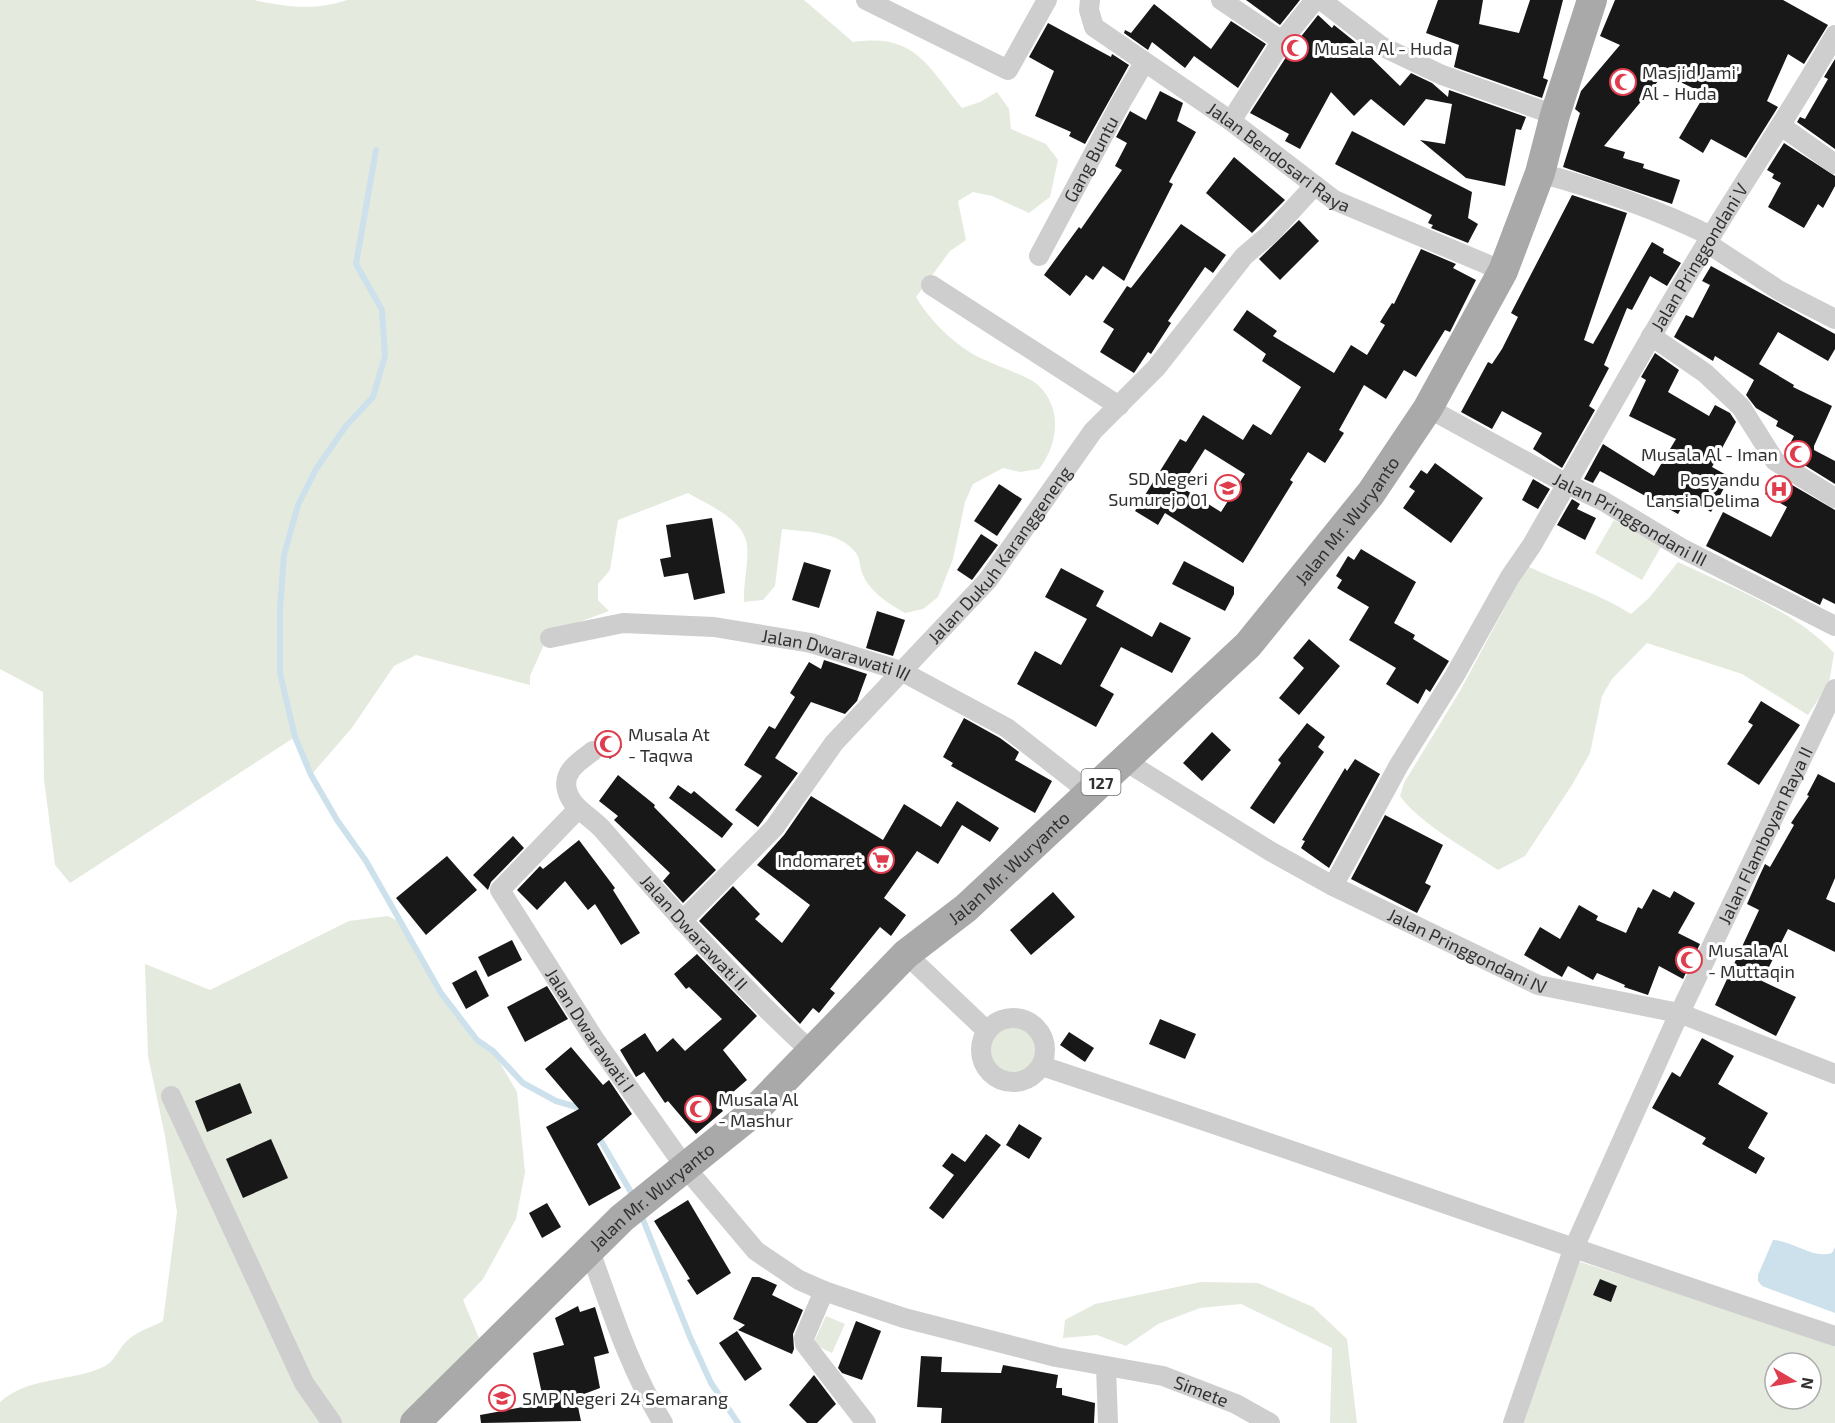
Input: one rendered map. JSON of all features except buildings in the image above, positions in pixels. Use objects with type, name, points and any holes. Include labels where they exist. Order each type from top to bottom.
[{"type":"main road","name":"Jalan Mr. Wuryanto","points":[[415,1423],[622,1218],[750,1115],[906,954],[966,908],[1248,645],[1371,493],[1428,408],[1503,271],[1540,173],[1555,115],[1592,0]]},
{"type":"street","points":[[866,0],[1008,70],[1047,0]]},
{"type":"street","name":"Jalan Bendosari Raya","points":[[1090,0],[1089,10],[1094,27],[1231,122],[1334,200],[1503,271]]},
{"type":"street","points":[[1221,0],[1282,41]]},
{"type":"street","points":[[1231,122],[1282,41],[1315,0]]},
{"type":"street","points":[[1320,0],[1381,46],[1442,75],[1555,115]]},
{"type":"street","name":"Jalan Pringgondani V","points":[[1333,886],[1399,765],[1455,675],[1510,577],[1532,545],[1651,336],[1835,35]]},
{"type":"street","name":"Gang Buntu","points":[[1040,256],[1144,63]]},
{"type":"street","points":[[1781,126],[1835,164]]},
{"type":"street","points":[[1540,173],[1659,211],[1709,239],[1780,291],[1835,320]]},
{"type":"street","name":"Jalan Dukuh Karanggeneng","points":[[682,921],[774,828],[834,743],[988,580],[1093,431],[1156,368],[1244,256],[1271,233],[1315,184]]},
{"type":"street","points":[[931,285],[1119,405]]},
{"type":"street","points":[[1651,336],[1706,373],[1741,407],[1775,461],[1835,498]]},
{"type":"street","name":"Jalan Pringgondani III","points":[[1428,408],[1567,484],[1603,501],[1683,549],[1835,626]]},
{"type":"street","name":"Jalan Dwarawati III","points":[[550,638],[623,623],[714,627],[811,643],[901,671],[1008,728],[1089,792]]},
{"type":"street","name":"Jalan Flamboyan Raya II","points":[[1513,1423],[1573,1250],[1679,1013],[1835,689]]},
{"type":"street","points":[[578,809],[567,792],[567,781],[572,768],[593,751]]},
{"type":"street","name":"Jalan Pringgondani IV","points":[[1125,761],[1270,851],[1333,886],[1538,985],[1679,1013],[1835,1074]]},
{"type":"street","name":"Jalan Dwarawati II","points":[[578,809],[599,826],[682,921],[760,1005],[812,1052]]},
{"type":"street","name":"Jalan Dwarawati I","points":[[578,809],[500,890],[595,1040],[685,1167],[756,1251],[799,1280],[824,1292]]},
{"type":"street","points":[[906,954],[987,1031]]},
{"type":"street","points":[[1010,1018],[1024,1019],[1036,1027],[1044,1038],[1046,1052],[1042,1066],[1027,1080],[1017,1083],[996,1078],[988,1071],[981,1052],[987,1031],[997,1022],[1010,1018]]},
{"type":"street","points":[[1042,1066],[1272,1142],[1573,1250],[1835,1336]]},
{"type":"street","points":[[171,1096],[304,1383],[332,1423]]},
{"type":"street","points":[[590,1251],[616,1324],[647,1395],[663,1423]]},
{"type":"street","points":[[824,1292],[804,1338],[805,1344],[866,1423]]},
{"type":"street","name":"Simete","points":[[824,1292],[904,1318],[1056,1357],[1163,1376],[1236,1404],[1270,1423]]},
{"type":"street","points":[[1106,1367],[1108,1423]]},
{"type":"shaded area","points":[[0,0],[254,0],[312,7],[347,0],[804,0],[853,42],[874,40],[891,42],[918,56],[962,108],[980,102],[997,92],[1009,109],[1011,129],[1046,144],[1058,160],[1050,197],[1029,213],[992,196],[973,192],[958,201],[966,240],[950,251],[916,297],[933,321],[963,347],[978,357],[1033,381],[1046,394],[1054,415],[1055,427],[1050,449],[1039,469],[1020,472],[1003,468],[973,484],[965,502],[953,559],[938,597],[923,609],[905,613],[875,592],[863,575],[856,553],[841,540],[832,537],[782,529],[775,586],[763,600],[744,602],[747,545],[739,528],[715,508],[688,493],[618,520],[610,570],[598,584],[598,600],[609,611],[549,633],[530,676],[530,685],[416,655],[394,666],[351,729],[311,775],[295,737],[70,883],[55,865],[44,779],[43,692],[0,669]]},
{"type":"shaded area","points":[[1614,520],[1661,547],[1642,580],[1595,553]]},
{"type":"shaded area","points":[[1678,562],[1740,590],[1781,612],[1800,624],[1834,653],[1829,683],[1808,715],[1742,674],[1647,643],[1612,679],[1602,696],[1590,753],[1572,785],[1525,856],[1498,870],[1420,817],[1400,796],[1404,783],[1460,691],[1527,566],[1606,600],[1631,614],[1649,598]]},
{"type":"shaded area","points":[[388,916],[398,921],[441,993],[477,1040],[493,1051],[517,1092],[525,1172],[516,1219],[483,1279],[463,1300],[479,1338],[400,1423],[0,1423],[0,1402],[11,1394],[36,1384],[101,1368],[114,1359],[133,1336],[163,1321],[177,1212],[165,1136],[148,1056],[145,964],[210,990],[349,921]]},
{"type":"shaded area","points":[[1008,1026],[1018,1026],[1031,1033],[1038,1046],[1038,1056],[1031,1069],[1018,1076],[1008,1076],[999,1072],[992,1065],[988,1056],[988,1046],[992,1037],[999,1030]]},
{"type":"shaded area","points":[[1577,1261],[1835,1342],[1835,1423],[1521,1423]]},
{"type":"shaded area","points":[[1201,1282],[1258,1283],[1313,1307],[1347,1339],[1357,1423],[1330,1423],[1332,1348],[1241,1304],[1200,1308],[1158,1324],[1126,1346],[1097,1335],[1063,1338],[1065,1320],[1095,1304]]},
{"type":"shaded area","points":[[826,1316],[845,1324],[832,1353],[813,1344]]},
{"type":"water","points":[[1773,1240],[1817,1254],[1832,1253],[1835,1247],[1835,1313],[1762,1286],[1758,1281],[1758,1275]]},
{"type":"waterway","points":[[376,150],[356,264],[382,310],[385,356],[373,397],[346,426],[316,469],[298,505],[284,555],[280,609],[280,673],[295,737],[311,775],[337,820],[366,861],[441,993],[477,1040],[493,1051],[523,1083],[556,1101],[580,1108]]},
{"type":"waterway","points":[[597,1134],[632,1194]]},
{"type":"waterway","points":[[642,1217],[711,1383],[738,1423]]},
{"type":"place","name":"Musala Al - Huda","points":[[1295,48]]},
{"type":"place","name":"Masjid Jami' Al - Huda","points":[[1623,82]]},
{"type":"place","name":"Musala Al - Iman","points":[[1798,454]]},
{"type":"place","name":"SD Negeri Sumurejo 01","points":[[1228,488]]},
{"type":"place","name":"Posyandu Lansia Delima","points":[[1779,489]]},
{"type":"place","name":"Musala At - Taqwa","points":[[608,744]]},
{"type":"place","name":"Indomaret","points":[[881,860]]},
{"type":"place","name":"Musala Al - Muttaqin","points":[[1689,960]]},
{"type":"place","name":"Musala Al - Mashur","points":[[698,1109]]},
{"type":"place","name":"SMP Negeri 24 Semarang","points":[[502,1398]]}]
